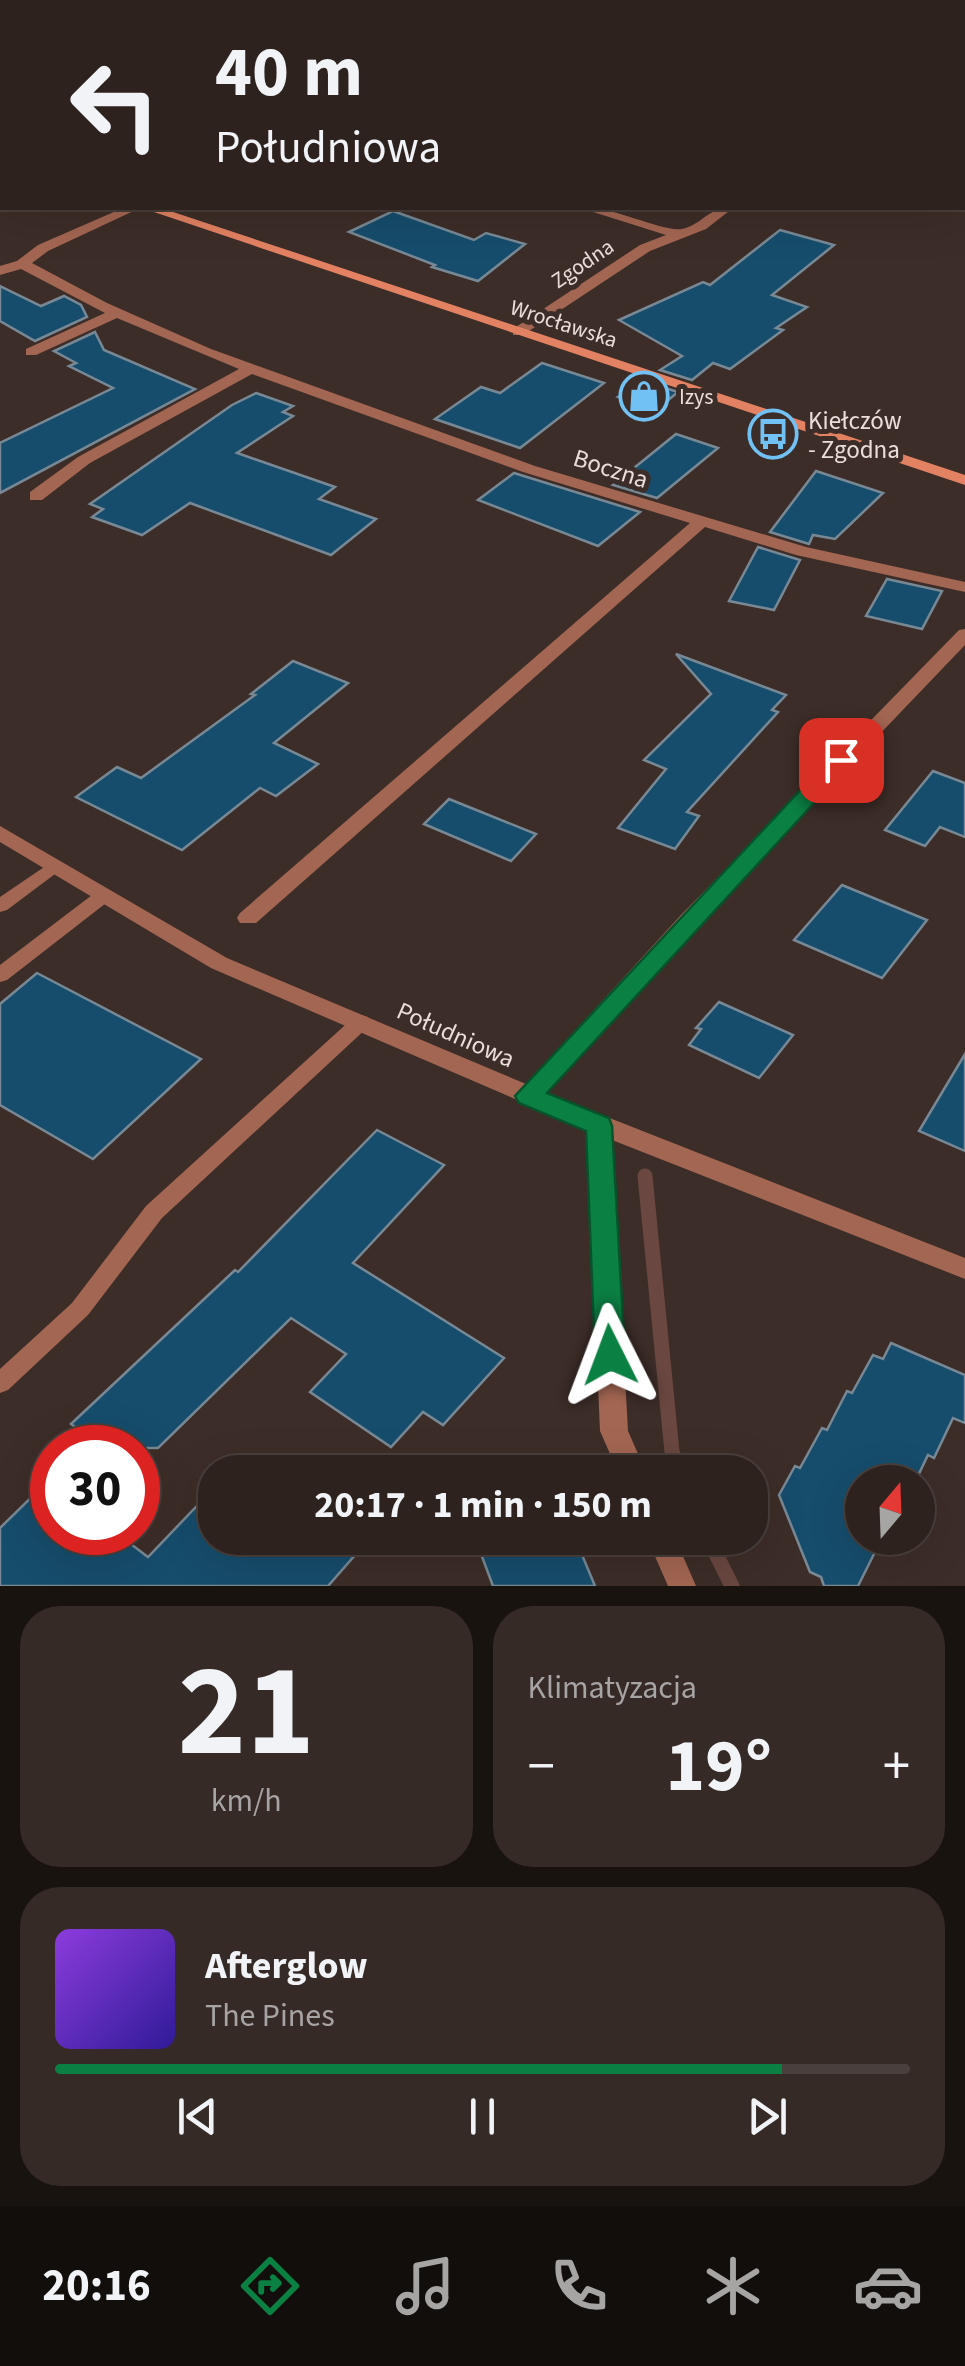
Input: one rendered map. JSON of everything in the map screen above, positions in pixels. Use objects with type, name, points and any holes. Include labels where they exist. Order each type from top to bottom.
[{"type":"street","points":[[0,271],[22,264],[43,248],[128,210]]},
{"type":"street","name":"Wrocławska","points":[[155,210],[965,480]]},
{"type":"street","points":[[601,210],[678,234]]},
{"type":"street","name":"Zgodna","points":[[518,332],[645,248],[701,226],[723,210]]},
{"type":"street","name":"Boczna","points":[[22,264],[116,313],[250,369],[530,469],[802,551],[965,587]]},
{"type":"street","points":[[31,352],[116,313]]},
{"type":"street","points":[[36,496],[84,460],[250,369]]},
{"type":"street","points":[[248,918],[700,523]]},
{"type":"street","points":[[529,1096],[689,920],[965,634]]},
{"type":"street","name":"Południowa","points":[[0,833],[220,963],[599,1126],[965,1270]]},
{"type":"street","points":[[599,1126],[614,1431],[625,1455]]},
{"type":"street","points":[[668,1555],[682,1586]]},
{"type":"lane","points":[[0,906],[54,866]]},
{"type":"lane","points":[[0,974],[104,896]]},
{"type":"lane","points":[[0,1383],[80,1308],[154,1212],[360,1022]]},
{"type":"building","points":[[393,211],[474,240],[486,233],[525,244],[478,281],[432,267],[435,265],[349,232]]},
{"type":"building","points":[[780,230],[834,245],[772,295],[807,307],[776,328],[783,330],[730,369],[713,363],[692,380],[660,370],[682,356],[619,320],[703,282],[710,285]]},
{"type":"building","points":[[0,286],[41,306],[64,296],[81,305],[87,317],[35,341],[0,321]]},
{"type":"building","points":[[95,332],[104,350],[195,389],[0,493],[0,443],[113,388],[69,366],[76,363],[54,351]]},
{"type":"building","points":[[542,363],[604,383],[520,448],[435,419],[481,387],[500,393]]},
{"type":"building","points":[[643,381],[678,392],[656,410],[618,397]]},
{"type":"building","points":[[256,393],[293,406],[283,412],[293,416],[237,453],[335,487],[319,499],[376,519],[331,555],[190,503],[142,535],[92,517],[103,509],[90,504],[232,405]]},
{"type":"building","points":[[676,434],[718,448],[657,498],[613,485]]},
{"type":"building","points":[[816,471],[883,493],[835,539],[813,535],[809,544],[770,532]]},
{"type":"building","points":[[514,473],[640,512],[598,546],[478,500]]},
{"type":"building","points":[[758,547],[800,560],[774,610],[729,601]]},
{"type":"building","points":[[887,579],[942,591],[922,629],[866,616]]},
{"type":"building","points":[[676,654],[786,695],[772,710],[778,712],[687,812],[699,816],[675,849],[618,828],[666,769],[644,760],[711,694]]},
{"type":"building","points":[[293,661],[348,683],[274,743],[318,764],[276,796],[260,788],[182,850],[76,797],[117,767],[141,778],[255,695],[251,694]]},
{"type":"building","points":[[933,771],[965,783],[965,837],[940,827],[925,846],[885,830]]},
{"type":"building","points":[[449,799],[536,834],[511,861],[424,824]]},
{"type":"building","points":[[842,885],[927,920],[882,978],[794,940]]},
{"type":"building","points":[[37,973],[201,1059],[93,1159],[0,1105],[0,1004]]},
{"type":"building","points":[[719,1002],[793,1035],[759,1078],[689,1045],[701,1029],[696,1028]]},
{"type":"building","points":[[965,1054],[965,1151],[919,1131]]},
{"type":"building","points":[[377,1130],[444,1165],[353,1263],[504,1358],[443,1425],[423,1412],[391,1447],[310,1392],[346,1354],[291,1318],[160,1446],[160,1425],[71,1424],[235,1270],[238,1272]]},
{"type":"building","points":[[891,1343],[965,1375],[965,1423],[953,1418],[934,1458],[928,1455],[923,1465],[845,1465],[845,1555],[874,1555],[858,1586],[824,1586],[821,1577],[810,1572],[779,1495],[795,1466],[800,1468],[822,1428],[827,1430],[847,1391],[852,1393],[873,1355],[883,1359]]},
{"type":"building","points":[[30,1499],[30,1555],[148,1557],[160,1555],[160,1544],[198,1505],[198,1555],[355,1555],[328,1586],[0,1586],[0,1528]]},
{"type":"building","points":[[481,1555],[582,1555],[595,1586],[493,1586]]},
{"type":"waterway","points":[[645,1176],[673,1455]]},
{"type":"waterway","points":[[716,1555],[732,1586]]},
{"type":"place","name":"Izys","points":[[644,396]]},
{"type":"place","name":"Kiełczów - Zgodna","points":[[773,434]]},
{"type":"route","points":[[610,1355],[599,1126],[529,1096],[841,760]]}]
